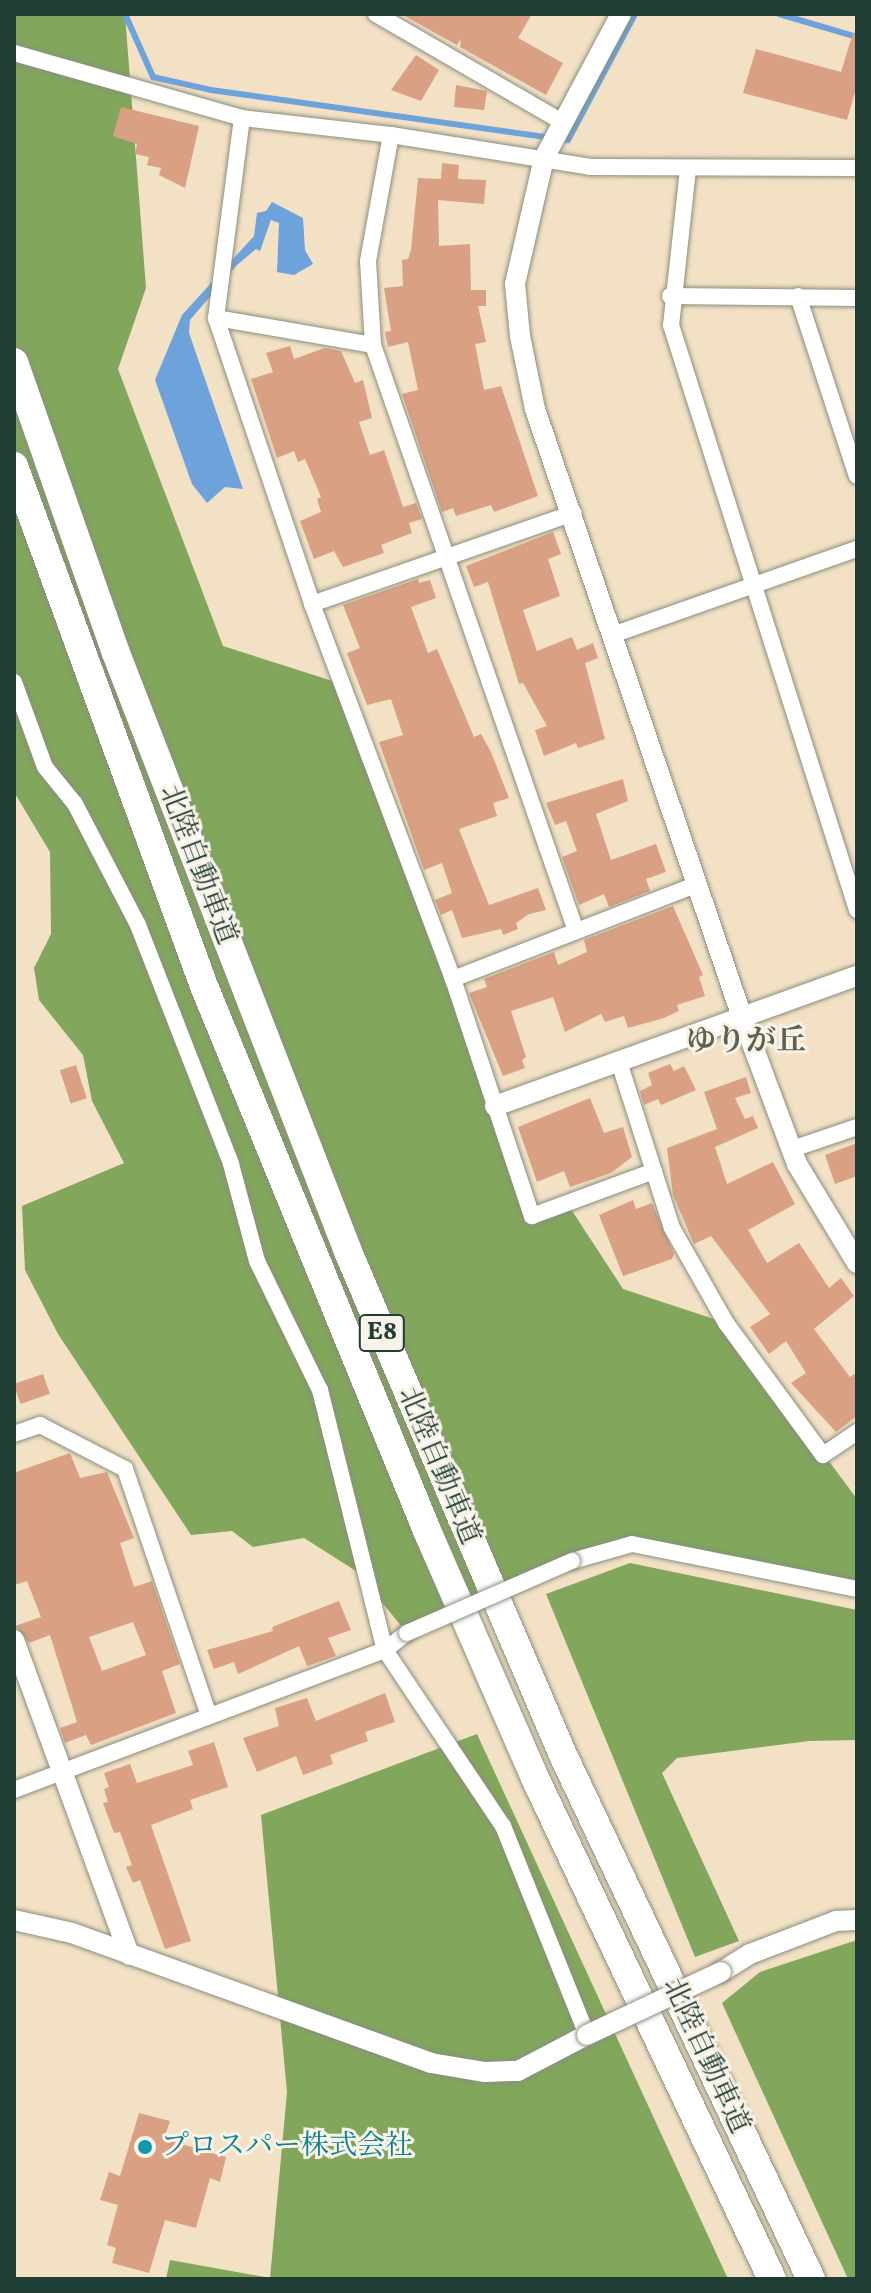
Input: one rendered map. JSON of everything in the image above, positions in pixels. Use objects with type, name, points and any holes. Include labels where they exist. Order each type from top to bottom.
[{"type":"highway","name":"北陸自動車道","points":[[14,362],[122,668],[349,1254],[563,1755],[811,2279]]},
{"type":"highway","name":"北陸自動車道","points":[[14,466],[204,986],[360,1372],[535,1778],[772,2279]]},
{"type":"street","points":[[376,14],[561,125]]},
{"type":"street","points":[[621,14],[545,155],[515,284],[535,409],[574,513],[742,1017],[792,1149],[826,1218],[857,1263]]},
{"type":"street","points":[[14,53],[242,118],[545,155],[590,167],[857,168]]},
{"type":"street","points":[[242,118],[216,318],[312,604],[453,979],[532,1216],[654,1171]]},
{"type":"street","points":[[391,135],[368,261],[373,345],[576,931]]},
{"type":"street","points":[[688,169],[670,296],[671,325],[857,910]]},
{"type":"street","points":[[670,296],[857,298]]},
{"type":"street","points":[[798,296],[857,476]]},
{"type":"street","points":[[216,318],[373,345]]},
{"type":"street","points":[[312,604],[574,513]]},
{"type":"street","points":[[615,634],[857,549]]},
{"type":"street","points":[[14,682],[45,767],[75,804],[138,925],[231,1164],[257,1261],[320,1390],[385,1650],[503,1826],[587,2035]]},
{"type":"street","points":[[453,979],[698,884]]},
{"type":"street","points":[[495,1106],[857,976]]},
{"type":"street","points":[[619,1062],[672,1228],[726,1323],[823,1455],[857,1432]]},
{"type":"street","points":[[792,1149],[857,1127]]},
{"type":"street","points":[[14,1434],[40,1425],[125,1469],[208,1713]]},
{"type":"street","points":[[14,1790],[208,1713],[385,1650],[407,1633],[572,1561],[632,1544],[857,1589]]},
{"type":"street","points":[[14,1640],[129,1955]]},
{"type":"street","points":[[14,1920],[72,1933],[431,2063],[485,2072],[518,2071],[721,1972],[750,1954],[836,1921],[857,1920]]},
{"type":"green space","points":[[14,14],[125,14],[146,288],[118,369],[223,646],[342,684],[532,1216],[567,1203],[623,1289],[726,1323],[857,1499],[857,1589],[632,1544],[407,1633],[356,1571],[304,1538],[253,1547],[232,1531],[191,1535],[58,1334],[25,1270],[22,1206],[124,1163],[92,1101],[83,1055],[39,1000],[34,968],[51,934],[50,852],[14,792]]},
{"type":"green space","points":[[630,1563],[857,1610],[857,1740],[809,1741],[677,1758],[662,1773],[739,1941],[695,1957],[546,1594]]},
{"type":"green space","points":[[477,1734],[728,2279],[166,2279],[170,2260],[270,2278],[287,2092],[261,1815]]},
{"type":"green space","points":[[857,1940],[857,2279],[848,2279],[722,2003],[760,1972]]},
{"type":"water","points":[[272,202],[303,218],[305,250],[313,264],[294,275],[277,272],[279,223],[271,220],[260,251],[256,249],[237,265],[190,320],[189,333],[243,489],[225,487],[207,503],[192,484],[155,380],[182,315],[254,236],[257,213],[266,211]]},
{"type":"building","points":[[401,14],[532,14],[518,38],[563,63],[546,95],[460,47],[461,39],[457,45]]},
{"type":"building","points":[[853,33],[857,34],[857,85],[847,120],[743,93],[756,49],[841,72]]},
{"type":"building","points":[[416,55],[439,70],[421,101],[391,90]]},
{"type":"building","points":[[456,85],[487,91],[484,110],[454,107]]},
{"type":"building","points":[[121,107],[199,126],[185,188],[159,175],[161,168],[147,165],[149,157],[135,154],[137,144],[113,136]]},
{"type":"building","points":[[442,163],[459,165],[458,179],[486,180],[484,204],[438,200],[439,246],[470,244],[471,290],[486,290],[486,306],[478,306],[486,342],[475,344],[484,390],[501,386],[538,496],[494,512],[491,505],[456,516],[453,508],[442,512],[402,394],[418,390],[408,342],[388,347],[385,332],[391,331],[384,288],[403,286],[402,260],[408,259],[411,250],[418,178],[441,179]]},
{"type":"building","points":[[290,346],[294,359],[325,348],[341,351],[355,383],[363,380],[372,418],[359,422],[370,455],[384,450],[403,507],[416,503],[422,519],[409,523],[412,533],[381,545],[384,553],[343,567],[334,551],[314,559],[300,521],[321,512],[317,499],[321,497],[305,459],[298,462],[294,451],[277,458],[251,379],[273,372],[266,353]]},
{"type":"building","points":[[553,532],[561,554],[548,559],[560,596],[523,610],[537,651],[572,637],[577,650],[593,643],[598,658],[585,663],[605,739],[578,748],[576,743],[544,756],[535,730],[547,726],[523,683],[519,684],[488,582],[474,587],[466,566]]},
{"type":"building","points":[[418,579],[419,583],[430,580],[436,598],[411,607],[428,653],[437,649],[474,737],[481,734],[509,798],[493,803],[497,816],[459,829],[489,905],[538,888],[546,910],[529,914],[516,923],[518,929],[503,935],[501,929],[462,938],[452,910],[441,915],[435,900],[452,893],[442,863],[424,870],[379,742],[403,735],[391,699],[367,705],[347,653],[360,648],[343,605]]},
{"type":"building","points":[[623,779],[628,801],[596,814],[611,860],[656,844],[666,872],[646,879],[650,891],[609,907],[604,894],[579,905],[562,857],[577,851],[566,821],[555,825],[546,803]]},
{"type":"building","points":[[673,906],[703,975],[699,977],[705,996],[677,1005],[679,1011],[664,1018],[628,1028],[624,1016],[605,1022],[601,1014],[565,1032],[553,997],[511,1011],[526,1057],[522,1060],[525,1068],[503,1076],[469,993],[487,987],[484,979],[554,952],[558,965],[587,952],[584,940]]},
{"type":"building","points":[[670,1064],[674,1071],[684,1066],[696,1090],[661,1105],[658,1099],[644,1105],[640,1091],[652,1085],[648,1073]]},
{"type":"building","points":[[76,1065],[87,1098],[71,1104],[60,1070]]},
{"type":"building","points":[[746,1077],[751,1093],[735,1098],[745,1119],[753,1116],[758,1128],[715,1147],[727,1184],[773,1162],[795,1204],[748,1230],[767,1263],[799,1243],[829,1288],[841,1278],[854,1296],[814,1329],[850,1377],[857,1372],[857,1416],[836,1432],[791,1383],[806,1373],[786,1341],[769,1354],[750,1327],[770,1314],[711,1236],[694,1244],[673,1195],[667,1148],[717,1129],[704,1092]]},
{"type":"building","points":[[590,1098],[604,1133],[623,1127],[632,1157],[611,1173],[570,1187],[564,1171],[537,1182],[518,1127]]},
{"type":"building","points":[[857,1143],[857,1176],[835,1184],[825,1155]]},
{"type":"building","points":[[633,1200],[636,1209],[652,1203],[674,1254],[672,1259],[623,1276],[599,1215]]},
{"type":"building","points":[[43,1374],[50,1394],[21,1404],[14,1384]]},
{"type":"building","points":[[70,1453],[80,1478],[107,1472],[134,1538],[120,1543],[134,1587],[152,1581],[180,1664],[162,1671],[176,1713],[91,1745],[86,1735],[65,1743],[60,1728],[77,1722],[50,1635],[29,1643],[15,1626],[41,1617],[27,1581],[14,1585],[16,1472]],"holes":[[[133,1622],[146,1655],[102,1671],[89,1637]]]},
{"type":"building","points":[[339,1601],[351,1630],[328,1638],[336,1656],[307,1666],[299,1646],[238,1674],[234,1662],[214,1669],[207,1650],[273,1631],[272,1627]]},
{"type":"building","points":[[385,1693],[395,1722],[365,1732],[368,1741],[330,1755],[333,1764],[303,1775],[296,1756],[257,1772],[243,1738],[279,1726],[275,1708],[307,1698],[316,1721]]},
{"type":"building","points":[[214,1742],[228,1787],[190,1800],[193,1809],[151,1825],[191,1941],[165,1949],[140,1880],[133,1883],[126,1867],[132,1865],[120,1832],[114,1833],[103,1803],[108,1802],[104,1789],[109,1787],[104,1773],[130,1764],[137,1783],[193,1765],[188,1751]]},
{"type":"building","points":[[139,2113],[170,2121],[164,2139],[226,2157],[220,2182],[210,2178],[196,2228],[165,2220],[149,2273],[112,2263],[116,2248],[107,2245],[118,2205],[100,2200],[109,2172],[120,2176]]},
{"type":"waterway","points":[[125,14],[153,77],[211,90],[568,140],[635,14]]},
{"type":"waterway","points":[[779,14],[857,37]]},
{"type":"place","name":"プロスパー株式会社","points":[[145,2147]]},
{"type":"district","name":"ゆりが丘","points":[[746,1042]]}]
